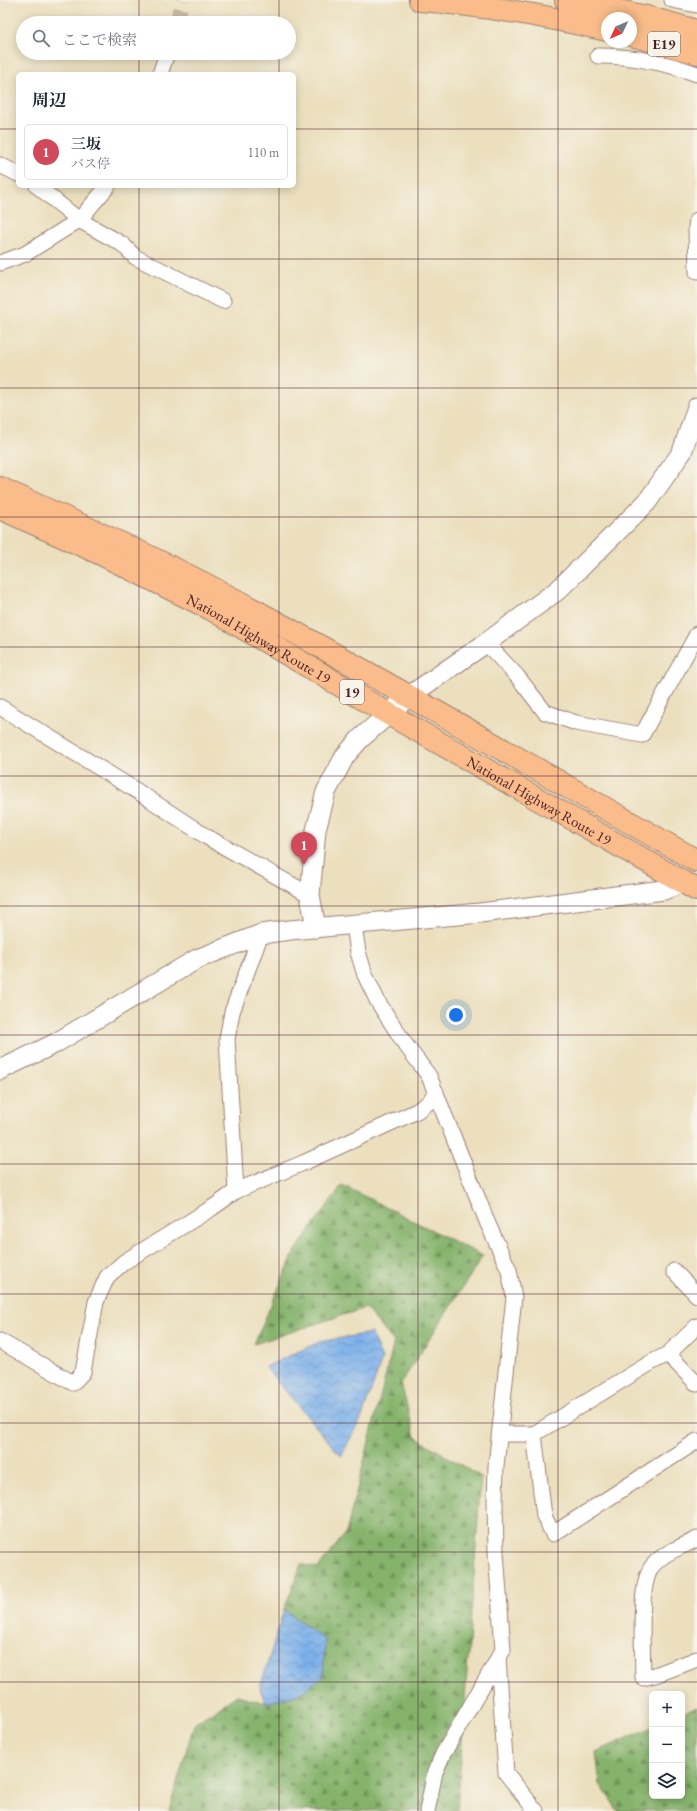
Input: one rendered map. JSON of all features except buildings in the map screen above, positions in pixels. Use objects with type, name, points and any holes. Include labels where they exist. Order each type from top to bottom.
[{"type":"highway","points":[[420,0],[454,2],[540,15],[601,29]]},
{"type":"highway","name":"E19","points":[[566,0],[647,17],[697,32]]},
{"type":"highway","name":"E19","points":[[637,37],[697,53]]},
{"type":"highway","name":"National Highway Route 19","points":[[0,488],[133,549],[235,600],[408,696],[697,862]]},
{"type":"highway","name":"National Highway Route 19","points":[[0,508],[99,552],[211,609],[387,713],[690,886]]},
{"type":"street","points":[[672,0],[697,5]]},
{"type":"street","points":[[598,56],[626,56],[673,65],[697,74]]},
{"type":"street","points":[[161,72],[165,60]]},
{"type":"street","points":[[0,165],[16,173]]},
{"type":"street","points":[[39,188],[79,220],[122,244],[135,257],[223,301]]},
{"type":"street","points":[[0,263],[25,254],[79,220],[106,188]]},
{"type":"street","points":[[697,220],[697,272]]},
{"type":"street","points":[[316,928],[310,895],[316,830],[326,792],[345,756],[387,713],[408,696],[486,643],[558,590],[647,502],[682,452],[694,428],[697,407]]},
{"type":"street","points":[[486,643],[517,676],[545,712],[576,723],[642,735],[697,634]]},
{"type":"street","points":[[0,707],[137,791],[207,837],[310,895]]},
{"type":"street","points":[[0,1070],[54,1044],[197,959],[261,934],[480,913],[690,886]]},
{"type":"street","points":[[354,925],[358,952],[365,975],[378,1002],[405,1044],[429,1076],[488,1224],[509,1270],[514,1297],[496,1466],[496,1523],[503,1650],[443,1754],[435,1772],[427,1811]]},
{"type":"street","points":[[236,1191],[227,1039],[232,1012],[261,934]]},
{"type":"street","points":[[0,1341],[73,1383],[83,1372],[96,1302],[106,1277],[124,1262],[212,1208],[236,1191],[303,1163],[417,1111],[429,1102],[436,1092]]},
{"type":"street","points":[[674,1271],[697,1295]]},
{"type":"street","points":[[500,1434],[534,1434],[652,1362],[668,1354],[697,1326]]},
{"type":"street","points":[[668,1354],[697,1384]]},
{"type":"street","points":[[534,1434],[544,1516],[553,1534],[697,1441]]},
{"type":"street","points":[[697,1539],[664,1555],[651,1568],[648,1577],[644,1605],[643,1678],[658,1674],[697,1659]]},
{"type":"street","points":[[498,1658],[506,1773],[536,1811]]},
{"type":"green space","points":[[342,1185],[483,1256],[401,1383],[415,1437],[481,1477],[457,1811],[169,1811],[194,1724],[237,1695],[265,1703],[297,1695],[325,1640],[284,1610],[301,1564],[318,1568],[346,1533],[394,1342],[365,1308],[254,1344],[294,1253]]},
{"type":"green space","points":[[697,1707],[697,1811],[618,1811],[600,1784],[596,1752],[649,1728],[649,1799],[685,1799],[685,1713]]},
{"type":"water","points":[[371,1333],[382,1359],[362,1417],[341,1456],[265,1367],[319,1342]]},
{"type":"water","points":[[284,1610],[325,1640],[323,1677],[297,1695],[265,1703],[260,1688]]},
{"type":"tunnel","points":[[179,16],[182,0]]},
{"type":"place","name":"三坂","points":[[304,865]]}]
